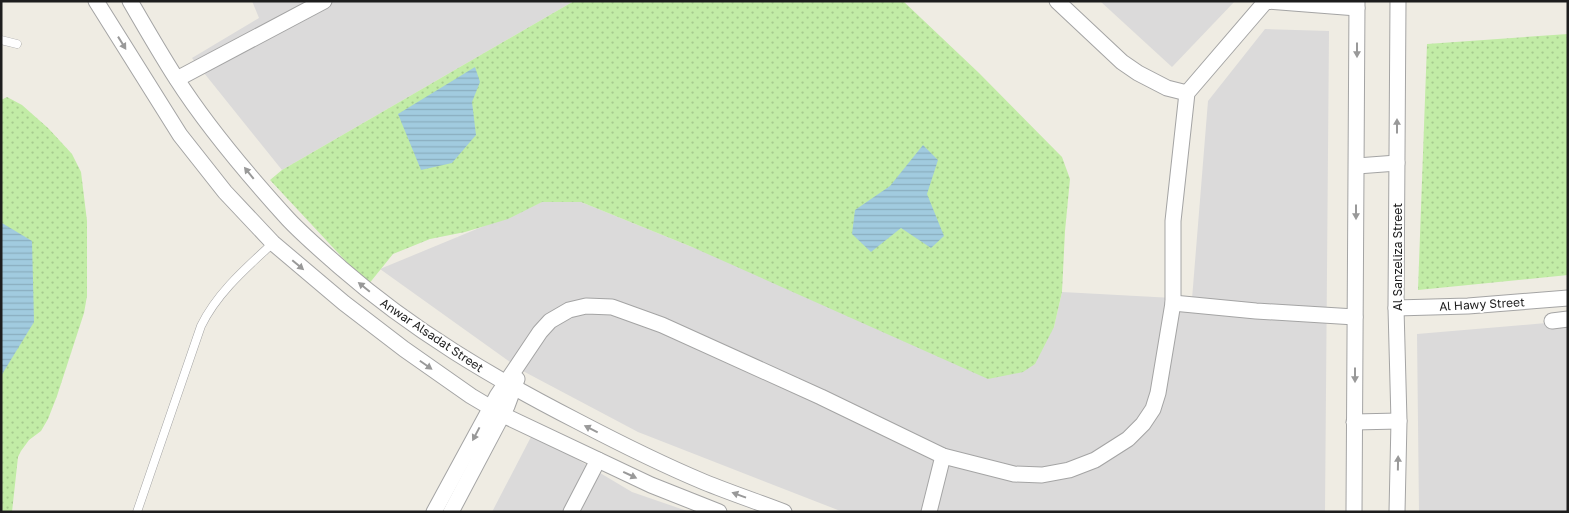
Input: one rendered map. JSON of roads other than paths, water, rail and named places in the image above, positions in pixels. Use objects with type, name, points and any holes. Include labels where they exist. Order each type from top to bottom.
[{"type":"street","name":"Anwar Alsadat Street","points":[[96,1],[180,135],[225,192],[273,243],[374,327],[434,370],[497,411],[651,485],[719,512]]},
{"type":"street","name":"Anwar Alsadat Street","points":[[130,1],[177,79],[210,125],[250,175],[289,220],[379,300],[410,323],[510,386],[618,443],[704,482],[784,512]]},
{"type":"street","points":[[177,79],[324,1]]},
{"type":"street","points":[[1057,1],[1122,62],[1138,73],[1167,88],[1187,93]]},
{"type":"street","points":[[451,512],[526,351],[550,321],[569,310],[586,306],[612,307],[662,325],[821,397],[943,456],[1014,474],[1042,475],[1069,470],[1094,460],[1128,439],[1143,424],[1153,409],[1158,393],[1173,303],[1173,221],[1187,93],[1265,1],[1357,5],[1354,512]]},
{"type":"street","name":"Al Sanzeliza Street","points":[[1397,512],[1399,421],[1396,308],[1398,1]]},
{"type":"street","points":[[1357,166],[1397,163]]},
{"type":"street","name":"Al Hawy Street","points":[[1396,308],[1468,306],[1568,298]]},
{"type":"street","points":[[1173,303],[1256,311],[1355,317]]},
{"type":"street","points":[[1552,321],[1568,319]]},
{"type":"street","points":[[434,512],[497,411]]},
{"type":"street","points":[[1354,422],[1399,421]]},
{"type":"street","points":[[929,512],[943,456]]},
{"type":"street","points":[[571,512],[598,460]]},
{"type":"lane","points":[[1,40],[17,44]]},
{"type":"lane","points":[[137,512],[206,316],[222,294],[273,243]]},
{"type":"water","points":[[475,67],[480,82],[472,102],[476,135],[452,163],[421,170],[398,114]]},
{"type":"water","points":[[923,145],[938,160],[927,194],[944,236],[931,248],[901,228],[871,252],[852,234],[855,210],[890,186]]},
{"type":"water","points":[[2,223],[32,241],[34,322],[1,376]]}]
